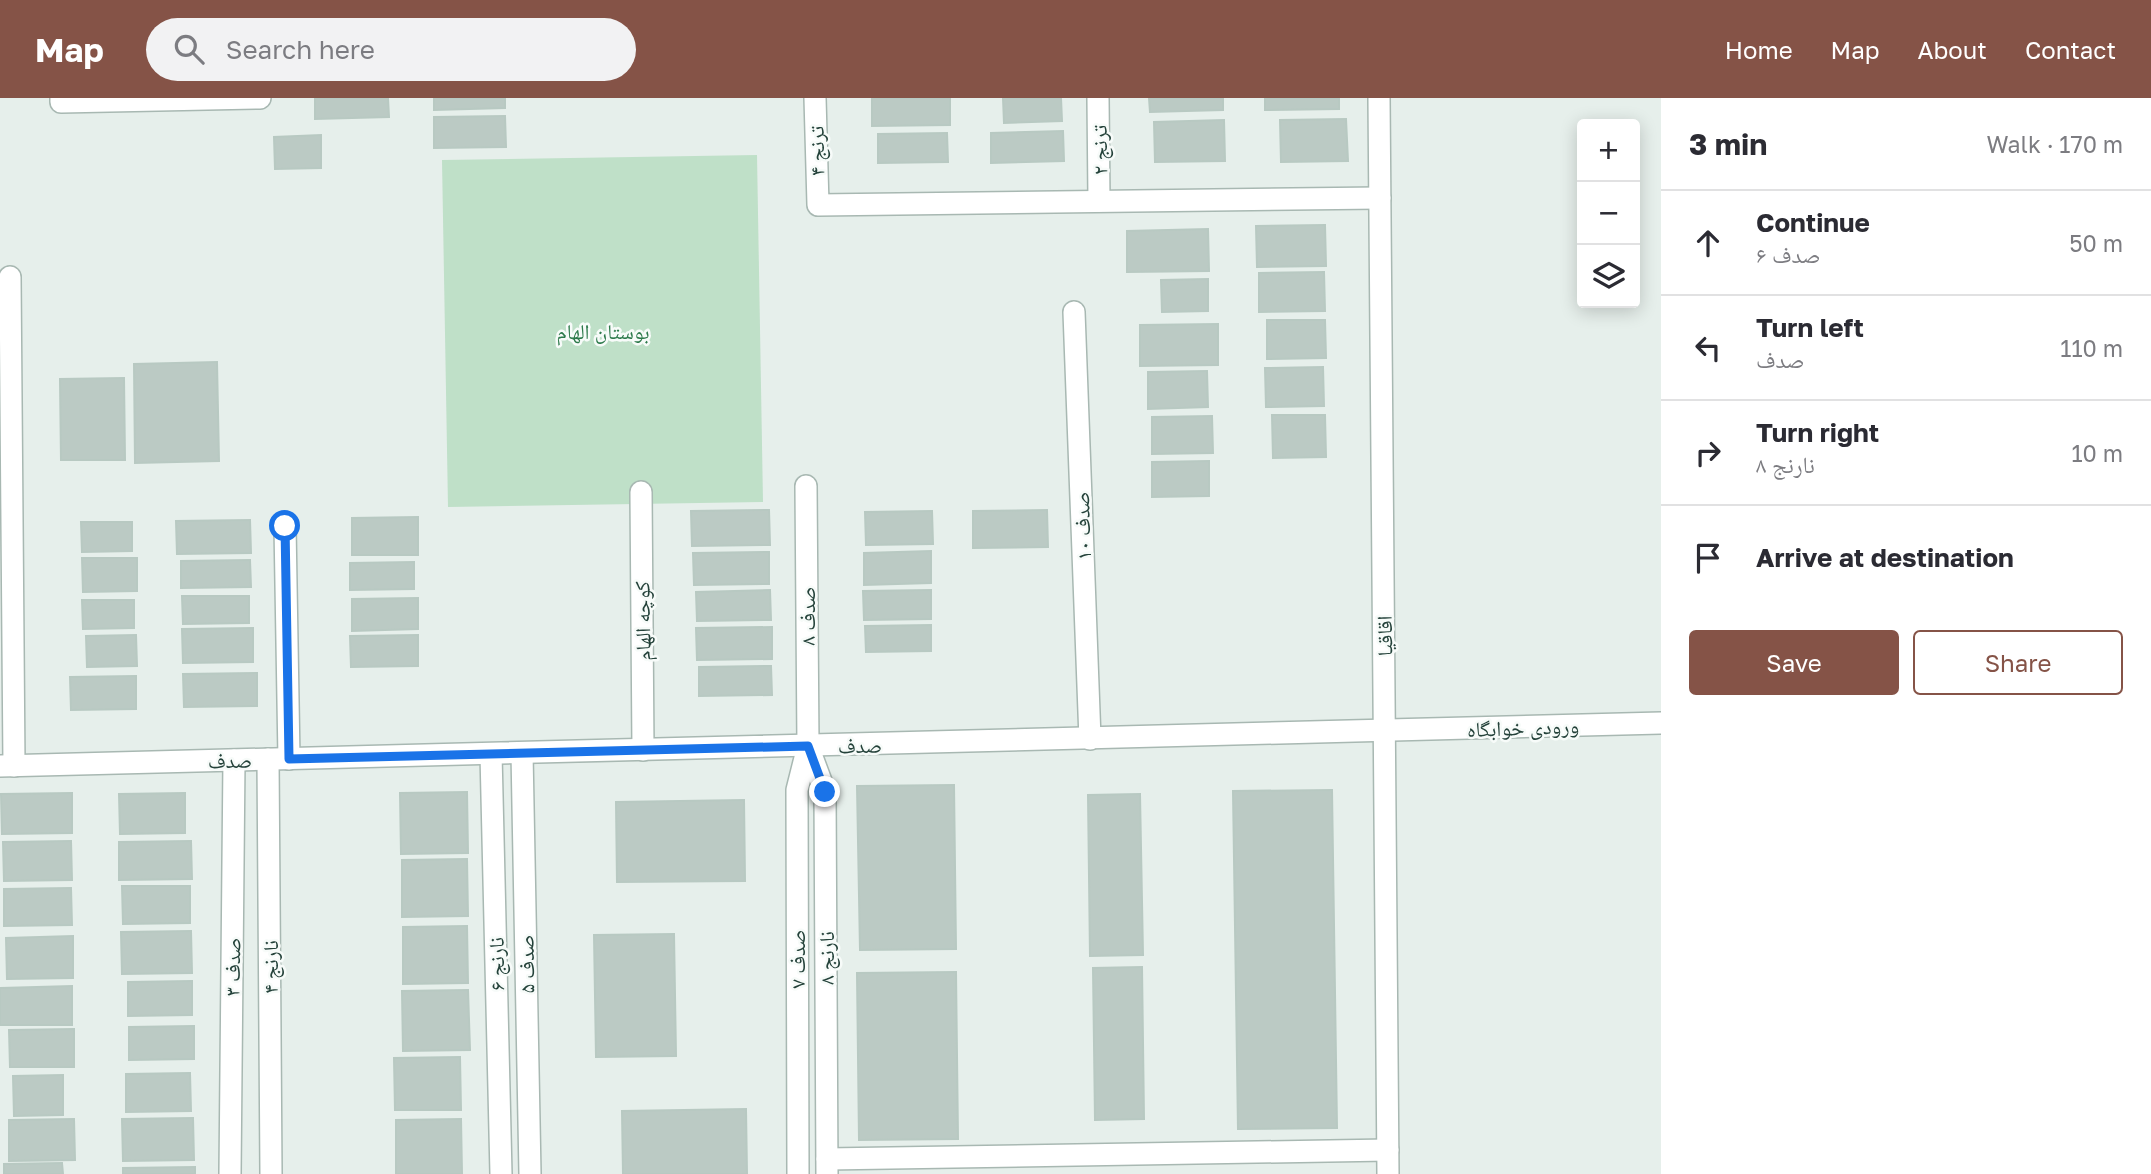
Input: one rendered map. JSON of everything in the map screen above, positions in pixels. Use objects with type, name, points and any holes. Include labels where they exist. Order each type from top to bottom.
[{"type":"street","points":[[61,98],[61,102],[260,98]]},
{"type":"street","name":"ترنج ۴","points":[[815,98],[818,205],[1099,201]]},
{"type":"street","name":"ترنج ۲","points":[[1098,98],[1099,201]]},
{"type":"street","name":"اقاقیا","points":[[1379,98],[1388,1174]]},
{"type":"street","points":[[1099,201],[1380,198]]},
{"type":"street","points":[[7,766],[10,277]]},
{"type":"street","name":"صدف ۱۰","points":[[1074,312],[1090,739]]},
{"type":"street","name":"صدف ۸","points":[[806,486],[808,746]]},
{"type":"street","name":"کوچه الهام","points":[[641,492],[643,750]]},
{"type":"street","name":"نارنج ۴","points":[[271,1174],[285,526]]},
{"type":"street","name":"ورودی خوابگاه","points":[[1385,732],[1661,723]]},
{"type":"street","name":"صدف","points":[[7,766],[1385,732]]},
{"type":"street","name":"نارنج ۸","points":[[808,746],[825,792],[827,1166]]},
{"type":"street","name":"صدف ۷","points":[[798,1174],[797,790],[808,746]]},
{"type":"street","name":"صدف ۵","points":[[522,753],[530,1174]]},
{"type":"street","name":"نارنج ۶","points":[[491,754],[501,1174]]},
{"type":"street","name":"صدف ۳","points":[[230,1174],[234,760]]},
{"type":"street","points":[[827,1166],[1114,1164],[1388,1150]]},
{"type":"green space","name":"بوستان الهام","points":[[757,155],[763,502],[448,507],[442,160]]},
{"type":"building","points":[[315,98],[388,98],[389,117],[315,119]]},
{"type":"building","points":[[434,98],[505,98],[505,108],[434,110]]},
{"type":"building","points":[[872,98],[950,98],[950,125],[872,126]]},
{"type":"building","points":[[1003,98],[1061,98],[1062,121],[1004,123]]},
{"type":"building","points":[[1149,98],[1223,98],[1223,110],[1150,112]]},
{"type":"building","points":[[1265,98],[1339,98],[1339,109],[1265,110]]},
{"type":"building","points":[[505,116],[506,147],[434,148],[434,117]]},
{"type":"building","points":[[1346,119],[1348,161],[1281,162],[1280,120]]},
{"type":"building","points":[[1224,120],[1225,161],[1155,162],[1154,122]]},
{"type":"building","points":[[1063,131],[1064,161],[991,163],[991,133]]},
{"type":"building","points":[[947,133],[948,162],[878,163],[878,134]]},
{"type":"building","points":[[321,135],[321,168],[275,169],[274,137]]},
{"type":"building","points":[[1325,225],[1326,266],[1257,267],[1256,226]]},
{"type":"building","points":[[1208,229],[1209,271],[1127,272],[1127,231]]},
{"type":"building","points":[[1324,272],[1325,311],[1259,312],[1259,273]]},
{"type":"building","points":[[1208,279],[1208,311],[1162,312],[1161,280]]},
{"type":"building","points":[[1267,320],[1325,320],[1326,358],[1267,359]]},
{"type":"building","points":[[1218,324],[1218,365],[1140,366],[1140,325]]},
{"type":"building","points":[[217,362],[219,461],[135,463],[134,364]]},
{"type":"building","points":[[1323,367],[1324,406],[1266,407],[1265,368]]},
{"type":"building","points":[[1207,371],[1208,407],[1148,409],[1148,372]]},
{"type":"building","points":[[124,378],[125,460],[61,460],[60,379]]},
{"type":"building","points":[[1272,415],[1325,415],[1326,457],[1273,458]]},
{"type":"building","points":[[1212,416],[1213,453],[1152,454],[1152,417]]},
{"type":"building","points":[[1209,461],[1209,496],[1152,497],[1152,462]]},
{"type":"building","points":[[769,510],[770,545],[692,546],[691,511]]},
{"type":"building","points":[[1047,510],[1048,547],[973,548],[973,511]]},
{"type":"building","points":[[932,511],[933,544],[866,545],[865,512]]},
{"type":"building","points":[[418,517],[418,555],[352,555],[352,518]]},
{"type":"building","points":[[250,520],[251,553],[177,554],[176,521]]},
{"type":"building","points":[[81,522],[132,522],[132,551],[82,552]]},
{"type":"building","points":[[931,551],[931,583],[864,585],[864,553]]},
{"type":"building","points":[[769,552],[769,584],[694,585],[693,553]]},
{"type":"building","points":[[82,558],[137,558],[137,591],[83,592]]},
{"type":"building","points":[[250,560],[251,587],[181,588],[181,561]]},
{"type":"building","points":[[414,562],[414,589],[350,590],[350,563]]},
{"type":"building","points":[[770,590],[771,620],[697,621],[696,592]]},
{"type":"building","points":[[931,590],[931,619],[864,620],[863,591]]},
{"type":"building","points":[[182,596],[249,596],[249,623],[183,624]]},
{"type":"building","points":[[418,598],[418,629],[352,631],[352,599]]},
{"type":"building","points":[[82,600],[134,600],[134,628],[83,629]]},
{"type":"building","points":[[931,625],[931,651],[866,652],[865,626]]},
{"type":"building","points":[[772,627],[772,659],[697,660],[696,628]]},
{"type":"building","points":[[253,628],[253,662],[183,663],[182,629]]},
{"type":"building","points":[[136,635],[137,666],[87,667],[86,636]]},
{"type":"building","points":[[418,635],[418,666],[351,667],[350,636]]},
{"type":"building","points":[[771,666],[772,695],[699,696],[699,667]]},
{"type":"building","points":[[257,673],[257,706],[184,707],[183,674]]},
{"type":"building","points":[[136,676],[136,709],[71,710],[70,677]]},
{"type":"building","points":[[954,785],[956,949],[860,950],[857,786]]},
{"type":"building","points":[[1332,790],[1337,1128],[1238,1129],[1233,791]]},
{"type":"building","points":[[467,792],[468,853],[401,854],[400,793]]},
{"type":"building","points":[[72,793],[72,833],[2,834],[1,794]]},
{"type":"building","points":[[185,793],[185,833],[120,834],[119,794]]},
{"type":"building","points":[[1140,794],[1143,955],[1090,956],[1088,795]]},
{"type":"building","points":[[744,800],[745,881],[617,882],[616,802]]},
{"type":"building","points":[[71,841],[72,880],[4,881],[3,842]]},
{"type":"building","points":[[191,841],[192,879],[119,880],[119,842]]},
{"type":"building","points":[[467,859],[468,916],[402,917],[402,860]]},
{"type":"building","points":[[122,886],[190,886],[190,923],[123,924]]},
{"type":"building","points":[[71,888],[72,925],[4,926],[4,889]]},
{"type":"building","points":[[467,926],[468,983],[403,984],[403,927]]},
{"type":"building","points":[[191,931],[192,973],[122,974],[121,932]]},
{"type":"building","points":[[674,934],[676,1056],[596,1057],[594,935]]},
{"type":"building","points":[[73,936],[73,978],[7,979],[6,938]]},
{"type":"building","points":[[1142,967],[1144,1119],[1095,1120],[1093,968]]},
{"type":"building","points":[[956,972],[958,1139],[859,1140],[857,973]]},
{"type":"building","points":[[192,981],[192,1015],[128,1016],[128,982]]},
{"type":"building","points":[[72,986],[72,1025],[0,1025],[0,988]]},
{"type":"building","points":[[468,990],[470,1050],[403,1051],[402,991]]},
{"type":"building","points":[[194,1026],[194,1059],[129,1060],[129,1027]]},
{"type":"building","points":[[74,1029],[74,1067],[10,1067],[9,1030]]},
{"type":"building","points":[[460,1057],[461,1110],[395,1110],[394,1058]]},
{"type":"building","points":[[190,1073],[191,1111],[126,1112],[126,1074]]},
{"type":"building","points":[[63,1075],[63,1115],[14,1116],[13,1076]]},
{"type":"building","points":[[746,1109],[747,1174],[623,1174],[622,1111]]},
{"type":"building","points":[[193,1118],[194,1160],[123,1161],[122,1119]]},
{"type":"building","points":[[74,1119],[75,1160],[9,1161],[9,1120]]},
{"type":"building","points":[[461,1119],[462,1174],[396,1174],[396,1120]]},
{"type":"building","points":[[62,1163],[63,1174],[4,1174],[4,1164]]},
{"type":"building","points":[[195,1167],[195,1174],[123,1174],[123,1168]]},
{"type":"route","points":[[285,526],[289,759],[808,746],[825,792]]}]
